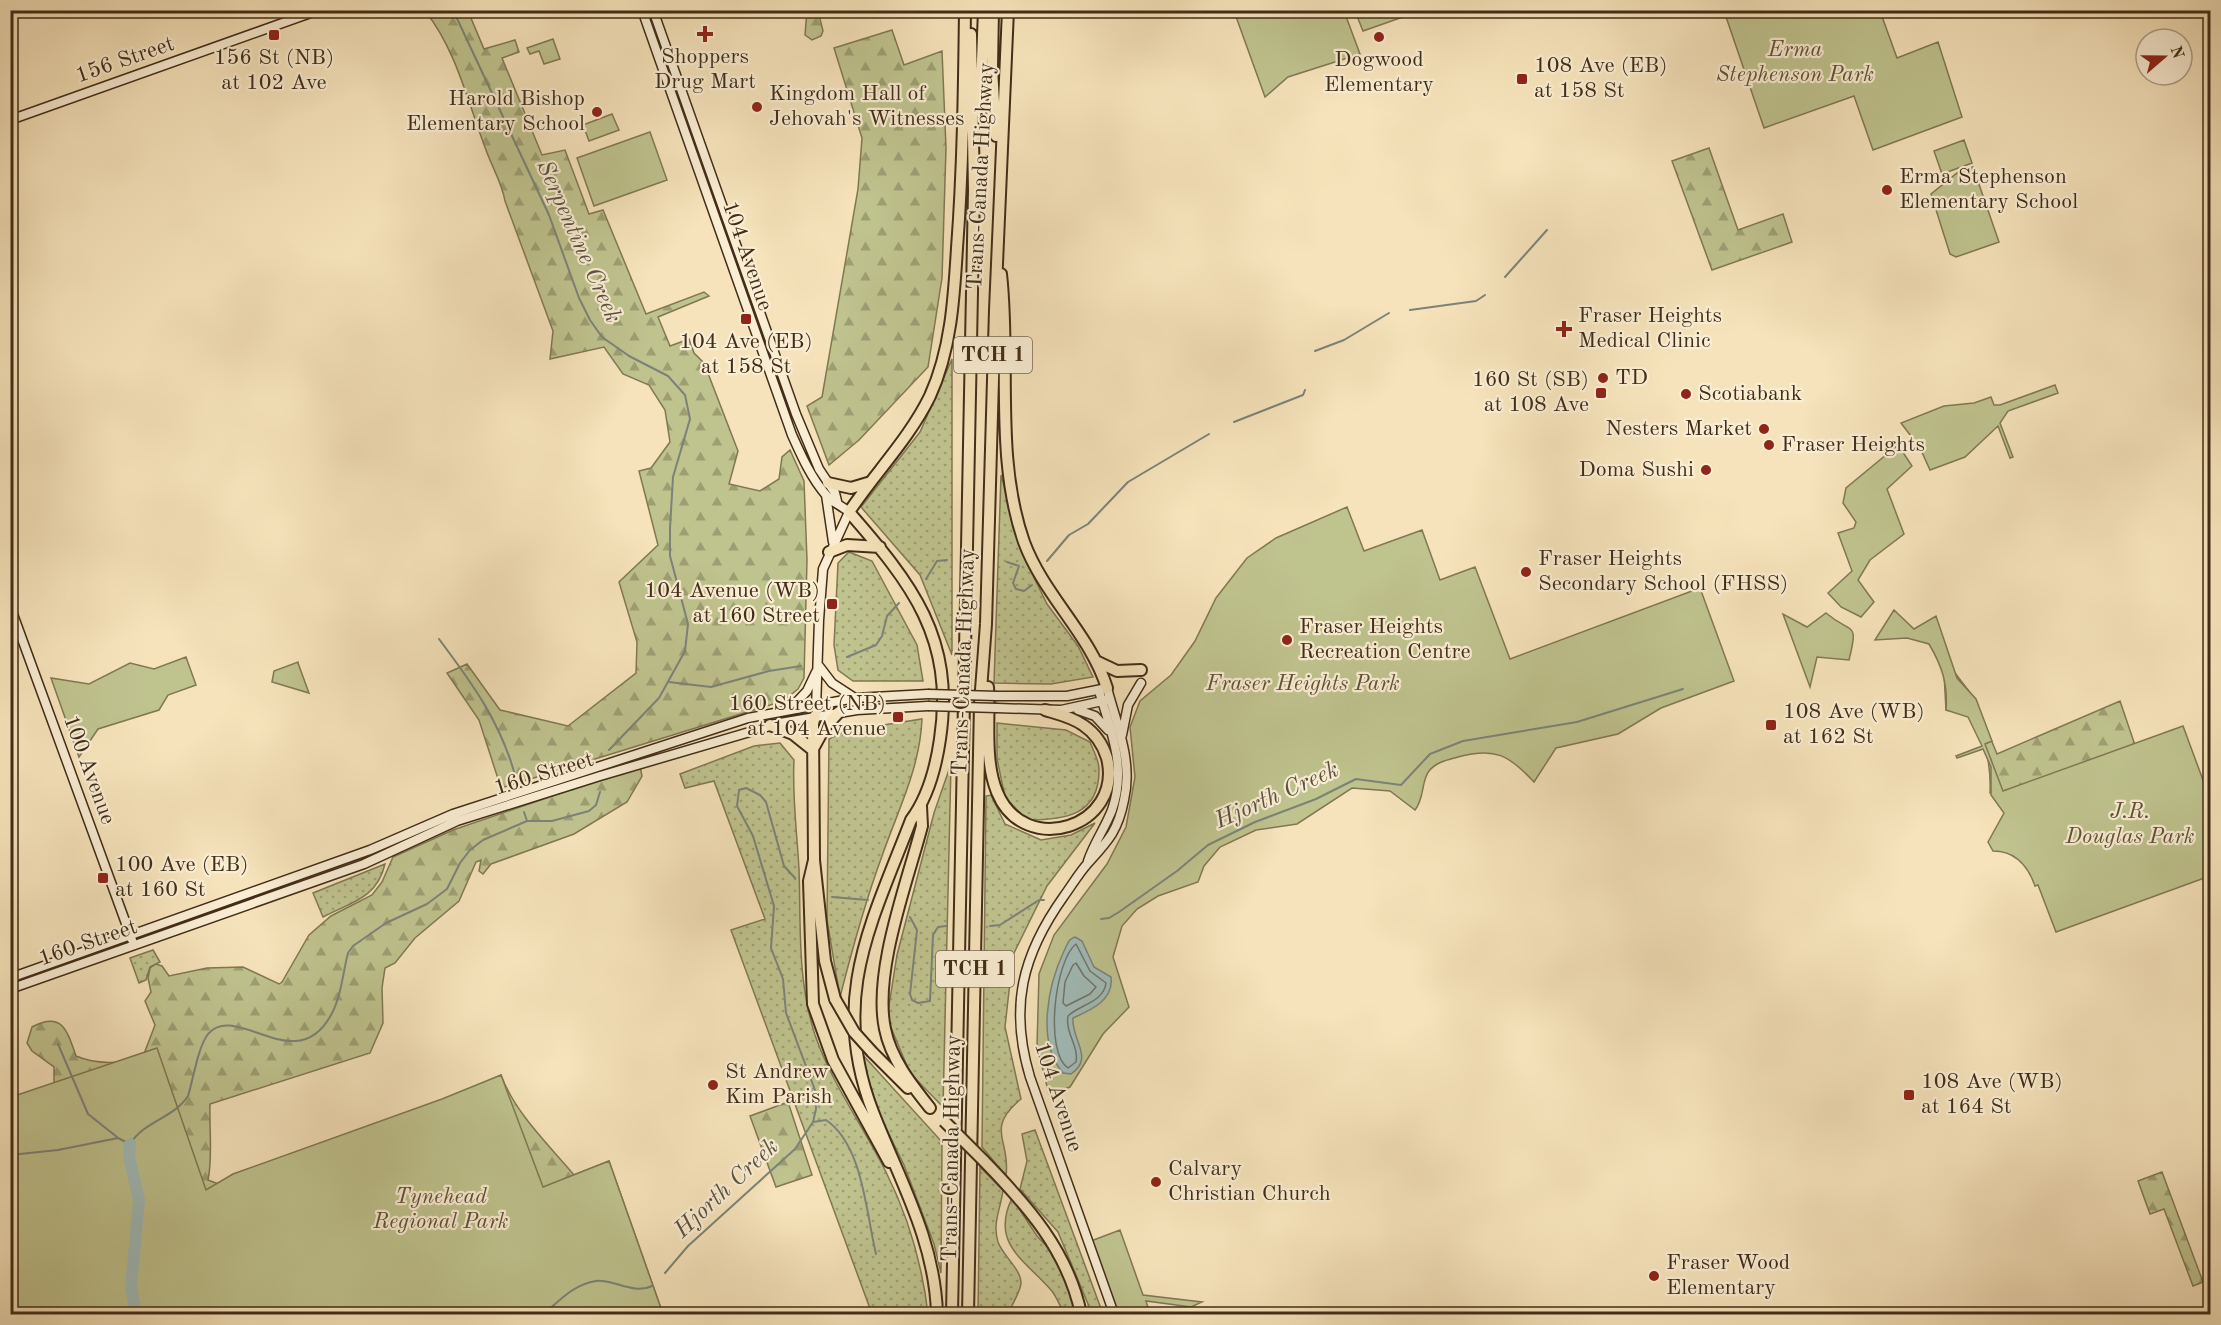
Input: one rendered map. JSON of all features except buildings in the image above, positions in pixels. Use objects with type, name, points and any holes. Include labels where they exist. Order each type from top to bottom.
[{"type":"highway","points":[[937,1314],[926,1241],[863,1084],[856,1051],[854,989],[862,952],[875,913],[911,820],[921,806],[938,753],[944,700],[942,676],[938,654],[920,603],[904,576],[849,512],[911,428],[930,395],[943,358],[949,328],[962,190],[965,10]]},
{"type":"highway","name":"Trans-Canada Highway","points":[[952,1314],[974,190],[970,10]]},
{"type":"highway","points":[[974,190],[984,10]]},
{"type":"highway","points":[[993,10],[992,68],[999,190]]},
{"type":"highway","name":"Trans-Canada Highway","points":[[968,1314],[980,703],[986,624],[997,238],[1008,10]]},
{"type":"highway","points":[[997,238],[1005,309],[1009,461],[1016,512],[1026,546],[1038,572],[1098,662],[1105,695]]},
{"type":"highway","points":[[828,483],[851,488],[871,482]]},
{"type":"highway","points":[[831,547],[848,545],[880,547]]},
{"type":"highway","points":[[986,624],[990,751],[994,785],[1003,804],[1018,820],[1038,828],[1056,830],[1076,824],[1096,808],[1107,786],[1108,765],[1101,745],[1089,729],[1077,721],[1045,710]]},
{"type":"highway","points":[[1098,662],[1121,671],[1141,670]]},
{"type":"highway","points":[[816,710],[813,750],[814,860],[819,882],[825,961],[835,999],[854,1032],[872,1052],[1016,1194],[1057,1250],[1082,1314]]},
{"type":"highway","points":[[813,750],[825,727],[839,712]]},
{"type":"highway","points":[[770,725],[793,734],[813,750]]},
{"type":"highway","points":[[921,806],[922,826],[884,975],[881,1004],[885,1030],[899,1066],[930,1108]]},
{"type":"highway","points":[[814,860],[809,881],[809,957],[813,1004],[833,1060],[878,1144],[906,1190]]},
{"type":"main road","name":"156 Street","points":[[10,120],[319,10]]},
{"type":"main road","name":"104 Avenue","points":[[642,10],[792,435],[811,473],[826,495],[849,512]]},
{"type":"main road","name":"104 Avenue","points":[[653,10],[796,414],[819,469],[837,501]]},
{"type":"main road","points":[[826,495],[831,547]]},
{"type":"main road","points":[[816,710],[820,588],[831,547],[849,512]]},
{"type":"main road","name":"100 Avenue","points":[[10,606],[135,946]]},
{"type":"main road","points":[[819,666],[834,685],[855,699]]},
{"type":"main road","points":[[790,708],[807,692],[819,666]]},
{"type":"main road","points":[[1071,709],[1098,718],[1118,738],[1128,705],[1141,683]]},
{"type":"main road","name":"160 Street","points":[[10,989],[380,857],[457,821],[855,699],[928,694],[1052,697],[1105,695]]},
{"type":"main road","name":"104 Avenue","points":[[1105,695],[1118,738],[1119,766],[1116,796],[1088,863],[1046,922],[1031,953],[1021,990],[1019,1027],[1030,1077],[1114,1314]]},
{"type":"main road","name":"160 Street","points":[[10,978],[131,937],[370,850],[484,804],[748,718],[790,708],[839,712],[928,706],[1071,709],[1105,695]]},
{"type":"green space","points":[[1355,10],[1420,11],[1363,31]]},
{"type":"green space","points":[[425,11],[468,11],[484,49],[515,40],[519,52],[502,58],[542,155],[565,150],[589,214],[603,210],[646,314],[704,292],[709,296],[658,317],[670,346],[689,339],[694,353],[704,363],[738,451],[729,484],[760,491],[779,479],[782,457],[790,450],[804,481],[807,560],[804,678],[798,689],[783,701],[501,788],[479,720],[447,673],[467,664],[500,710],[568,726],[636,673],[637,642],[619,582],[658,545],[639,471],[651,468],[670,442],[665,410],[649,385],[623,374],[604,347],[550,359],[553,331],[502,188],[453,59],[436,26]]},
{"type":"green space","points":[[807,11],[818,11],[823,31],[821,36],[812,40],[805,35]]},
{"type":"green space","points":[[1234,11],[1344,11],[1360,54],[1288,77],[1265,97]]},
{"type":"green space","name":"Erma Stephenson Park","points":[[1724,11],[1880,11],[1897,58],[1938,42],[1962,117],[1873,150],[1854,96],[1764,128]]},
{"type":"green space","points":[[892,30],[904,65],[942,51],[946,148],[942,278],[928,367],[859,440],[829,465],[807,406],[822,397],[858,189],[862,138],[834,48]]},
{"type":"green space","points":[[553,39],[560,59],[544,64],[539,51],[530,54],[527,48]]},
{"type":"green space","points":[[612,114],[619,130],[589,141],[583,125]]},
{"type":"green space","points":[[650,132],[667,180],[594,206],[577,158]]},
{"type":"green space","points":[[1964,140],[1972,163],[1942,174],[1934,151]]},
{"type":"green space","points":[[1709,148],[1738,230],[1783,214],[1792,242],[1712,270],[1672,161]]},
{"type":"green space","points":[[1973,167],[1999,242],[1956,257],[1950,254],[1931,194],[1957,173]]},
{"type":"green space","points":[[952,359],[952,655],[920,575],[861,507],[920,432]]},
{"type":"green space","points":[[2055,385],[2058,393],[2008,411],[2000,423],[2013,457],[2010,458],[1998,426],[1965,457],[1930,470],[1920,448],[1901,423],[1944,406],[1974,403],[1991,397],[1994,405],[2000,405]]},
{"type":"green space","points":[[1898,445],[1912,466],[1887,489],[1904,534],[1870,560],[1858,580],[1874,602],[1861,617],[1841,607],[1828,593],[1852,571],[1838,533],[1854,528],[1856,522],[1843,503],[1846,488]]},
{"type":"green space","points":[[1001,475],[1022,553],[1047,604],[1078,646],[1093,677],[1051,684],[994,683]]},
{"type":"green space","name":"Fraser Heights Park","points":[[1347,507],[1364,551],[1422,530],[1440,580],[1475,567],[1510,659],[1700,588],[1734,681],[1661,708],[1618,734],[1556,748],[1534,782],[1517,765],[1500,756],[1492,753],[1471,754],[1446,760],[1432,768],[1425,779],[1415,810],[1390,791],[1352,788],[1297,824],[1256,830],[1220,847],[1204,866],[1198,882],[1158,896],[1137,909],[1122,926],[1113,957],[1129,1007],[1103,1034],[1070,1087],[1049,1094],[1037,1047],[1039,974],[1054,935],[1107,864],[1126,827],[1135,777],[1130,727],[1140,701],[1171,675],[1195,641],[1216,598],[1247,558],[1276,538]]},
{"type":"green space","points":[[849,552],[872,561],[917,645],[923,681],[853,681],[838,670],[834,645],[838,563]]},
{"type":"green space","name":"J.R. Douglas Park","points":[[1894,610],[1914,629],[1936,616],[1957,678],[1976,699],[1992,741],[1985,744],[2003,791],[2183,726],[2210,799],[2210,876],[2056,932],[2038,885],[2035,886],[2025,866],[2015,857],[1993,851],[1988,842],[2004,813],[1991,795],[1991,767],[1983,749],[1957,758],[1956,756],[1982,746],[1968,717],[1946,710],[1943,676],[1929,644],[1907,638],[1875,640]]},
{"type":"green space","points":[[1826,613],[1851,630],[1853,633],[1852,647],[1849,660],[1817,657],[1810,687],[1783,614],[1807,627]]},
{"type":"green space","points":[[186,657],[196,685],[168,695],[159,710],[98,729],[79,757],[51,678],[89,684],[130,663],[154,669]]},
{"type":"green space","points":[[298,662],[309,693],[272,682],[274,671]]},
{"type":"green space","points":[[1952,669],[1974,698],[1997,754],[2120,701],[2136,748],[1995,794],[1990,793],[1989,764],[1980,732],[1969,717],[1946,710],[1944,673]]},
{"type":"green space","points":[[922,719],[913,772],[870,891],[840,997],[827,920],[829,739],[857,725],[877,726]]},
{"type":"green space","points":[[997,723],[1066,730],[1090,742],[1099,769],[1098,785],[1086,806],[1077,812],[1054,819],[1027,820],[1005,797],[997,759]]},
{"type":"green space","points":[[780,743],[794,760],[801,952],[809,1014],[830,1071],[877,1155],[901,1206],[918,1259],[928,1314],[872,1314],[731,930],[765,919],[714,781],[685,788],[680,774],[754,746]]},
{"type":"green space","points":[[951,764],[943,1107],[910,1073],[887,1018],[897,955],[934,813]]},
{"type":"green space","name":"Tynehead Regional Park","points":[[640,766],[642,776],[627,802],[574,834],[491,864],[483,874],[479,871],[481,860],[476,862],[459,901],[415,938],[395,963],[385,968],[382,988],[383,1023],[370,1053],[210,1104],[211,1152],[208,1180],[234,1190],[501,1075],[523,1115],[574,1175],[609,1161],[663,1314],[11,1314],[54,1086],[54,1067],[32,1051],[27,1043],[32,1027],[50,1021],[57,1022],[70,1038],[76,1056],[84,1059],[109,1062],[142,1059],[155,1025],[145,1001],[151,992],[148,978],[150,968],[156,964],[162,966],[169,976],[207,968],[243,967],[279,984],[309,935],[331,916],[372,895],[382,882],[393,857],[453,830]]},
{"type":"green space","points":[[991,795],[1005,824],[1041,840],[1071,835],[1095,823],[1047,886],[1013,955],[1005,1027],[1021,1099],[1010,1110],[1001,1127],[1007,1163],[1006,1176],[982,1147],[986,796]]},
{"type":"green space","points":[[385,864],[376,885],[370,892],[323,917],[313,893]]},
{"type":"green space","points":[[153,950],[160,962],[150,967],[146,980],[139,983],[130,958]]},
{"type":"green space","name":"Tynehead Regional Park","points":[[157,1048],[206,1190],[233,1174],[442,1099],[501,1075],[543,1187],[609,1161],[663,1314],[11,1314],[11,1097]]},
{"type":"green space","points":[[862,1054],[942,1142],[941,1273],[934,1244],[904,1165],[868,1091]]},
{"type":"green space","points":[[788,1102],[812,1175],[776,1187],[750,1116]]},
{"type":"green space","points":[[1035,1130],[1103,1314],[1090,1314],[1058,1232],[1020,1189],[1027,1161],[1022,1134]]},
{"type":"green space","points":[[980,1167],[1003,1190],[996,1222],[996,1235],[1000,1247],[1018,1273],[1021,1283],[1009,1314],[978,1314]]},
{"type":"green space","points":[[2162,1172],[2203,1282],[2193,1286],[2164,1209],[2150,1214],[2138,1181]]},
{"type":"green space","points":[[1012,1198],[1037,1236],[1053,1253],[1077,1314],[1065,1314],[1051,1290],[1014,1250],[1005,1228],[1006,1214]]},
{"type":"green space","points":[[1120,1230],[1143,1295],[1202,1302],[1191,1307],[1146,1301],[1150,1314],[1119,1314],[1091,1241]]},
{"type":"water","points":[[1075,937],[1082,941],[1094,967],[1111,977],[1111,985],[1109,992],[1100,1003],[1073,1018],[1073,1026],[1082,1055],[1078,1068],[1071,1074],[1063,1073],[1055,1060],[1047,1030],[1047,1013],[1058,965],[1068,942]]},
{"type":"waterway","name":"Serpentine Creek","points":[[453,10],[549,215],[579,298],[590,320],[602,337],[629,356],[668,376],[685,395],[690,419],[673,477],[670,528],[670,556],[688,624],[685,651],[659,698],[609,750]]},
{"type":"waterway","points":[[1505,277],[1547,230]]},
{"type":"waterway","points":[[1410,310],[1476,301],[1485,295]]},
{"type":"waterway","points":[[1315,351],[1344,340],[1389,313]]},
{"type":"waterway","points":[[1234,422],[1303,395],[1305,390]]},
{"type":"waterway","points":[[1047,561],[1069,535],[1088,524],[1128,482],[1209,434]]},
{"type":"waterway","points":[[926,579],[937,561],[947,560]]},
{"type":"waterway","points":[[1007,562],[1019,566],[1013,583],[1016,589],[1024,591],[1032,585]]},
{"type":"waterway","points":[[847,657],[876,645],[882,636],[887,616],[899,603]]},
{"type":"waterway","points":[[439,639],[485,705],[503,740],[516,779]]},
{"type":"waterway","points":[[669,682],[711,687],[769,671],[801,666]]},
{"type":"waterway","name":"Hjorth Creek","points":[[1101,919],[1109,918],[1119,912],[1177,871],[1208,845],[1255,822],[1316,799],[1356,779],[1401,785],[1430,754],[1463,741],[1577,722],[1683,689]]},
{"type":"waterway","name":"Hjorth Creek","points":[[665,1273],[688,1246],[795,1149],[813,1122],[816,1109],[815,1090],[786,1013],[783,979],[771,948],[774,906],[753,836],[737,806],[739,790],[746,788],[760,795],[766,802],[784,866],[795,878]]},
{"type":"waterway","name":"Serpentine Creek","points":[[10,1155],[58,1150],[118,1138],[130,1144],[143,1130],[175,1110],[188,1096],[204,1040],[208,1034],[220,1026],[234,1026],[284,1040],[301,1040],[317,1033],[334,1008],[348,953],[353,946],[386,923],[427,904],[447,889],[460,863],[470,850],[483,840],[527,821],[552,821],[589,811],[596,805],[600,792]]},
{"type":"waterway","points":[[524,812],[527,821]]},
{"type":"waterway","name":"Hjorth Creek","points":[[832,897],[868,900]]},
{"type":"waterway","name":"Hjorth Creek","points":[[990,926],[1000,925],[1039,900],[1044,900]]},
{"type":"waterway","name":"Hjorth Creek","points":[[910,917],[917,930],[910,994],[912,1000],[918,1003],[930,1001],[933,935],[938,927],[946,926]]},
{"type":"waterway","points":[[58,1044],[88,1114],[117,1137]]},
{"type":"waterway","points":[[813,1122],[826,1120],[838,1131],[848,1146],[866,1200],[876,1254]]},
{"type":"waterway","points":[[130,1144],[129,1157],[139,1200],[131,1286],[136,1314]]},
{"type":"waterway","name":"Hjorth Creek","points":[[544,1314],[567,1294],[588,1283],[603,1281],[638,1289],[652,1286]]},
{"type":"place","name":"Shoppers Drug Mart","points":[[705,34]]},
{"type":"place","name":"156 St (NB) at 102 Ave","points":[[274,35]]},
{"type":"place","name":"Dogwood Elementary","points":[[1379,37]]},
{"type":"place","name":"108 Ave (EB) at 158 St","points":[[1522,79]]},
{"type":"place","name":"Kingdom Hall of Jehovah's Witnesses","points":[[757,107]]},
{"type":"place","name":"Harold Bishop Elementary School","points":[[597,112]]},
{"type":"place","name":"Erma Stephenson Elementary School","points":[[1887,190]]},
{"type":"place","name":"104 Ave (EB) at 158 St","points":[[746,319]]},
{"type":"place","name":"Fraser Heights Medical Clinic","points":[[1564,329]]},
{"type":"place","name":"TD","points":[[1603,378]]},
{"type":"place","name":"160 St (SB) at 108 Ave","points":[[1601,393]]},
{"type":"place","name":"Scotiabank","points":[[1686,394]]},
{"type":"place","name":"Nesters Market","points":[[1764,429]]},
{"type":"place","name":"Fraser Heights","points":[[1769,445]]},
{"type":"place","name":"Doma Sushi","points":[[1706,470]]},
{"type":"place","name":"Fraser Heights Secondary School (FHSS)","points":[[1526,572]]},
{"type":"place","name":"104 Avenue (WB) at 160 Street","points":[[832,604]]},
{"type":"place","name":"Fraser Heights Recreation Centre","points":[[1287,640]]},
{"type":"place","name":"160 Street (NB) at 104 Avenue","points":[[898,717]]},
{"type":"place","name":"108 Ave (WB) at 162 St","points":[[1771,725]]},
{"type":"place","name":"100 Ave (EB) at 160 St","points":[[103,878]]},
{"type":"place","name":"St Andrew Kim Parish","points":[[713,1085]]},
{"type":"place","name":"108 Ave (WB) at 164 St","points":[[1909,1095]]},
{"type":"place","name":"Calvary Christian Church","points":[[1156,1182]]},
{"type":"place","name":"Fraser Wood Elementary","points":[[1654,1276]]}]
